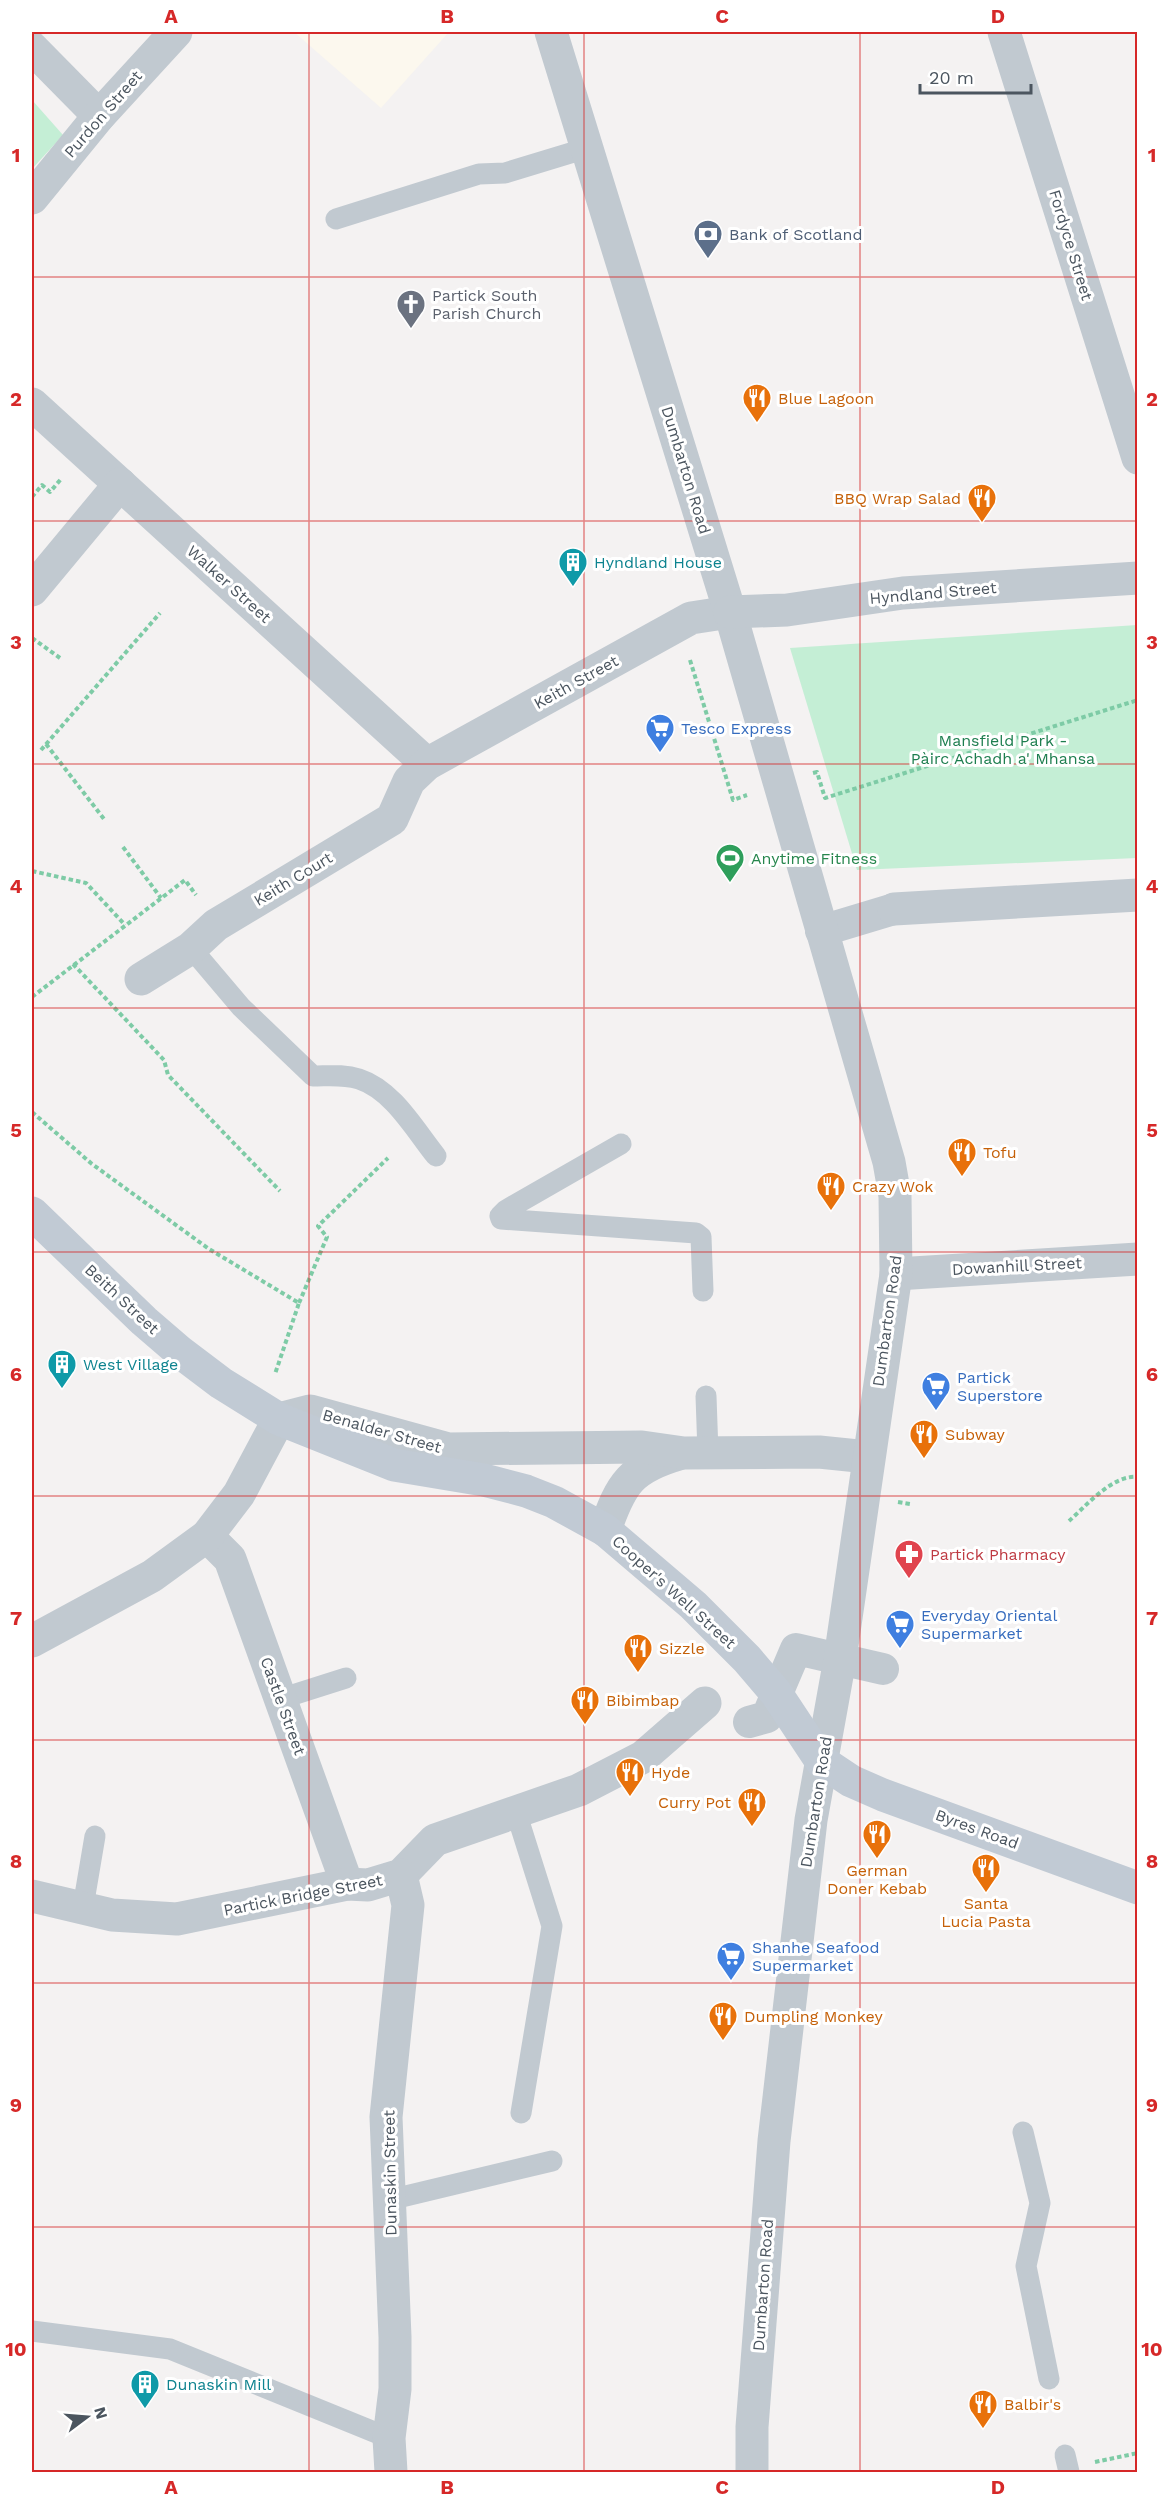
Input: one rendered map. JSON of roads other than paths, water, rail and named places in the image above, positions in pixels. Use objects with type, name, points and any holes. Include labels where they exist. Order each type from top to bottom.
[{"type":"main road","name":"Beith Street","points":[[32,1213],[144,1321],[180,1352],[221,1383],[271,1414]]},
{"type":"main road","name":"Cooper's Well Street","points":[[271,1414],[394,1465],[484,1480],[526,1491],[554,1502],[605,1530],[693,1605],[747,1659],[776,1693],[821,1761]]},
{"type":"main road","name":"Byres Road","points":[[821,1761],[851,1780],[883,1795],[1137,1888]]},
{"type":"street","name":"Purdon Street","points":[[32,198],[99,116],[176,32]]},
{"type":"street","name":"Dumbarton Road","points":[[551,32],[730,612],[889,1162],[896,1196],[896,1274],[840,1659],[821,1761],[792,1974],[774,2141],[752,2427],[752,2472]]},
{"type":"street","name":"Fordyce Street","points":[[1004,32],[1137,458]]},
{"type":"street","points":[[32,48],[99,116]]},
{"type":"street","name":"Walker Street","points":[[32,404],[427,764]]},
{"type":"street","points":[[32,590],[120,484]]},
{"type":"street","name":"Hyndland Street","points":[[730,612],[787,610],[903,594],[1137,578]]},
{"type":"street","name":"Keith Street","points":[[427,764],[691,618],[730,612]]},
{"type":"street","name":"Keith Court","points":[[141,979],[191,948],[216,925],[392,819],[409,781],[427,764]]},
{"type":"street","points":[[821,930],[894,909],[1137,896]]},
{"type":"street","name":"Dowanhill Street","points":[[896,1274],[1137,1259]]},
{"type":"street","name":"Benalder Street","points":[[271,1414],[310,1411],[448,1449],[642,1447],[696,1453],[819,1452],[868,1457]]},
{"type":"street","points":[[32,1641],[152,1576],[207,1536],[239,1494],[271,1414]]},
{"type":"street","name":"Benalder Street","points":[[605,1530],[614,1504],[642,1467],[696,1453]]},
{"type":"street","name":"Castle Street","points":[[207,1536],[230,1559],[347,1884]]},
{"type":"street","points":[[749,1722],[767,1717],[796,1649],[883,1669]]},
{"type":"street","name":"Partick Bridge Street","points":[[32,1896],[112,1915],[177,1919],[347,1884],[368,1886],[401,1875],[416,1863],[423,1849],[435,1840],[579,1790],[643,1757],[705,1703]]},
{"type":"street","name":"Dunaskin Street","points":[[391,2472],[389,2438],[395,2388],[386,2117],[408,1905],[401,1875]]},
{"type":"lane","points":[[336,219],[479,174],[505,173],[587,148]]},
{"type":"lane","points":[[191,948],[241,1007],[313,1076],[341,1075],[361,1080],[392,1100],[436,1156]]},
{"type":"lane","points":[[621,1144],[506,1210],[500,1216],[501,1219],[696,1233],[701,1237],[703,1291]]},
{"type":"lane","points":[[696,1453],[706,1396]]},
{"type":"lane","points":[[280,1699],[346,1678]]},
{"type":"lane","points":[[516,1812],[552,1926],[522,2113]]},
{"type":"lane","points":[[83,1907],[95,1836]]},
{"type":"lane","points":[[1023,2132],[1040,2203],[1026,2266],[1049,2379]]},
{"type":"lane","points":[[389,2200],[552,2161]]},
{"type":"lane","points":[[32,2331],[170,2349],[389,2438]]},
{"type":"place","name":"Bank of Scotland","points":[[708,260]]},
{"type":"place","name":"Partick South Parish Church","points":[[411,330]]},
{"type":"place","name":"Blue Lagoon","points":[[757,424]]},
{"type":"place","name":"BBQ Wrap Salad","points":[[982,524]]},
{"type":"place","name":"Hyndland House","points":[[573,588]]},
{"type":"place","name":"Tesco Express","points":[[660,754]]},
{"type":"place","name":"Anytime Fitness","points":[[730,884]]},
{"type":"place","name":"Tofu","points":[[962,1178]]},
{"type":"place","name":"Crazy Wok","points":[[831,1212]]},
{"type":"place","name":"West Village","points":[[62,1390]]},
{"type":"place","name":"Partick Superstore","points":[[936,1412]]},
{"type":"place","name":"Subway","points":[[924,1460]]},
{"type":"place","name":"Partick Pharmacy","points":[[909,1580]]},
{"type":"place","name":"Everyday Oriental Supermarket","points":[[900,1650]]},
{"type":"place","name":"Sizzle","points":[[638,1674]]},
{"type":"place","name":"Bibimbap","points":[[585,1726]]},
{"type":"place","name":"Hyde","points":[[630,1798]]},
{"type":"place","name":"Curry Pot","points":[[752,1828]]},
{"type":"place","name":"German Doner Kebab","points":[[877,1860]]},
{"type":"place","name":"Santa Lucia Pasta","points":[[986,1894]]},
{"type":"place","name":"Shanhe Seafood Supermarket","points":[[731,1982]]},
{"type":"place","name":"Dumpling Monkey","points":[[723,2042]]},
{"type":"place","name":"Dunaskin Mill","points":[[145,2410]]},
{"type":"place","name":"Balbir's","points":[[983,2430]]},
{"type":"park label","name":"Mansfield Park - Pàirc Achadh a' Mhansa","points":[[1003,749]]}]
